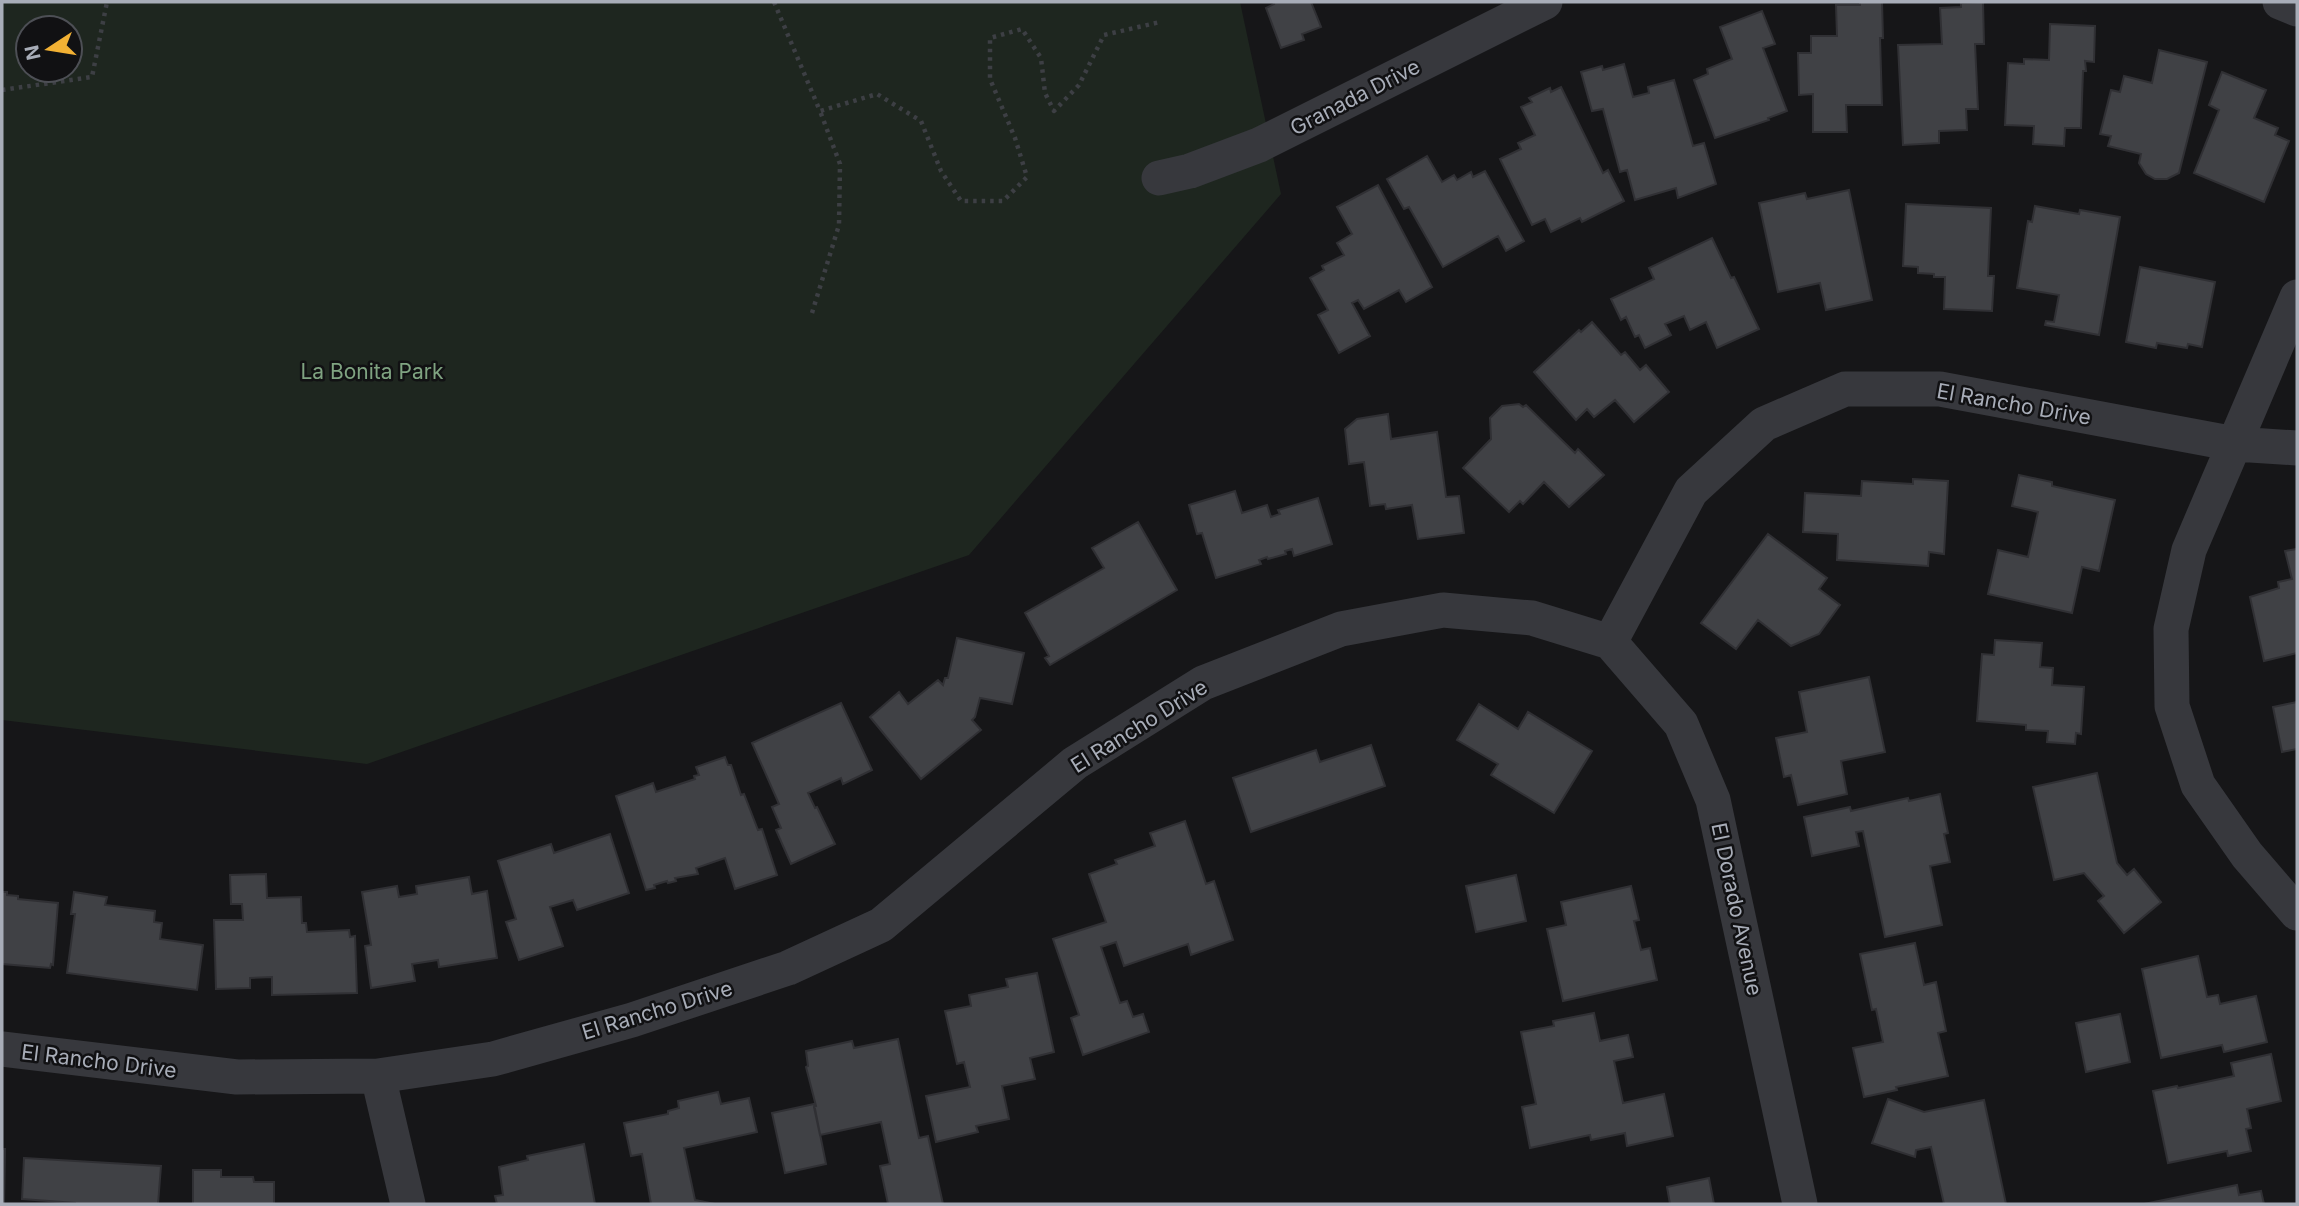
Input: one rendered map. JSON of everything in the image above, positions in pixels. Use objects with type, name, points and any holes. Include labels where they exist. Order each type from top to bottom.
[{"type":"street","name":"Granada Drive","points":[[1159,178],[1190,171],[1259,145],[1545,2]]},
{"type":"street","points":[[2280,2],[2297,9]]},
{"type":"street","points":[[2297,296],[2189,550],[2171,629],[2172,706],[2198,785],[2247,855],[2297,913]]},
{"type":"street","name":"El Rancho Drive","points":[[2,1049],[237,1077],[378,1076],[493,1059],[607,1027],[788,968],[881,925],[1075,763],[1203,683],[1341,629],[1443,610],[1532,618],[1610,642],[1691,491],[1763,424],[1845,389],[1940,389],[2235,444],[2297,448]]},
{"type":"street","name":"El Dorado Avenue","points":[[1610,642],[1681,724],[1713,800],[1800,1204]]},
{"type":"street","points":[[378,1076],[408,1204]]},
{"type":"path","points":[[2,90],[92,78],[107,2]]},
{"type":"path","points":[[774,2],[840,163],[838,225],[812,313]]},
{"type":"path","points":[[820,111],[877,94],[921,121],[941,171],[961,201],[1003,201],[1027,177],[1015,138],[990,79],[990,38],[1022,29],[1041,58],[1045,93],[1054,111],[1079,85],[1104,36],[1160,22]]},
{"type":"green space","name":"La Bonita Park","points":[[2,2],[1240,2],[1281,194],[969,555],[367,764],[2,720]]},
{"type":"building","points":[[1273,2],[1311,2],[1321,27],[1302,34],[1304,40],[1281,48],[1266,8],[1274,4]]},
{"type":"building","points":[[1860,2],[1882,2],[1882,105],[1846,105],[1847,132],[1813,132],[1813,94],[1799,95],[1798,53],[1811,53],[1811,36],[1837,36],[1836,5],[1860,5]]},
{"type":"building","points":[[1983,2],[1984,44],[1975,44],[1978,109],[1966,109],[1967,130],[1939,131],[1939,143],[1903,145],[1898,45],[1942,44],[1940,8]]},
{"type":"building","points":[[1762,11],[1775,44],[1763,48],[1787,111],[1768,118],[1769,120],[1715,138],[1694,80],[1708,74],[1707,69],[1732,59],[1720,27]]},
{"type":"building","points":[[2050,24],[2095,26],[2094,62],[2085,61],[2086,71],[2083,71],[2081,128],[2065,128],[2064,146],[2033,144],[2034,126],[2005,125],[2008,63],[2024,64],[2024,59],[2049,60]]},
{"type":"building","points":[[2159,50],[2207,62],[2179,173],[2167,179],[2155,179],[2146,174],[2139,163],[2141,154],[2108,146],[2111,136],[2100,134],[2111,90],[2120,92],[2124,76],[2152,83]]},
{"type":"building","points":[[1624,64],[1633,97],[1649,93],[1648,87],[1674,80],[1693,146],[1704,143],[1716,184],[1678,198],[1676,188],[1635,200],[1627,170],[1620,172],[1603,109],[1592,111],[1581,72]]},
{"type":"building","points":[[2222,72],[2266,90],[2254,118],[2278,128],[2275,135],[2289,141],[2264,202],[2194,173],[2219,110],[2209,105]]},
{"type":"building","points":[[1561,87],[1603,173],[1608,170],[1624,201],[1582,222],[1580,218],[1551,232],[1545,219],[1532,225],[1500,159],[1521,149],[1518,143],[1535,135],[1521,107],[1532,102],[1529,98],[1550,88],[1551,92]]},
{"type":"building","points":[[1427,156],[1442,182],[1454,175],[1457,180],[1471,172],[1473,177],[1485,171],[1524,241],[1506,251],[1498,236],[1443,267],[1409,207],[1404,209],[1387,179]]},
{"type":"building","points":[[1378,185],[1432,287],[1406,302],[1399,290],[1364,309],[1358,300],[1352,303],[1370,336],[1339,353],[1318,315],[1328,310],[1310,278],[1324,270],[1322,266],[1344,255],[1337,243],[1352,234],[1337,207]]},
{"type":"building","points":[[1849,190],[1872,300],[1826,310],[1820,283],[1778,292],[1759,203],[1805,193],[1807,199]]},
{"type":"building","points":[[1906,204],[1991,208],[1988,276],[1994,276],[1992,311],[1944,309],[1945,277],[1918,273],[1918,267],[1903,266]]},
{"type":"building","points":[[2035,206],[2079,214],[2080,210],[2120,217],[2099,335],[2045,325],[2046,321],[2054,322],[2059,295],[2017,288],[2028,221],[2032,222]]},
{"type":"building","points":[[1712,238],[1759,329],[1717,348],[1706,322],[1690,330],[1684,316],[1665,324],[1671,335],[1645,348],[1639,335],[1635,337],[1626,317],[1621,320],[1611,299],[1654,279],[1649,268]]},
{"type":"building","points":[[2140,267],[2215,282],[2202,347],[2188,344],[2187,348],[2157,343],[2156,348],[2126,342]]},
{"type":"building","points":[[1592,322],[1621,355],[1625,352],[1640,370],[1646,365],[1669,392],[1634,422],[1615,400],[1594,417],[1587,409],[1576,420],[1534,372],[1579,330],[1581,332]]},
{"type":"building","points":[[1519,404],[1523,407],[1526,405],[1575,453],[1578,449],[1604,475],[1569,507],[1544,482],[1523,504],[1520,501],[1509,512],[1463,468],[1491,439],[1490,418],[1502,406]]},
{"type":"building","points":[[1388,414],[1391,439],[1437,432],[1446,497],[1459,496],[1464,533],[1418,539],[1412,505],[1386,509],[1385,504],[1370,506],[1364,462],[1349,464],[1345,429],[1357,419]]},
{"type":"building","points":[[2019,475],[2052,482],[2052,486],[2115,500],[2099,571],[2082,567],[2072,613],[1988,594],[1998,550],[2028,557],[2038,512],[2012,506]]},
{"type":"building","points":[[1913,479],[1948,481],[1944,554],[1929,552],[1928,566],[1837,560],[1838,534],[1803,532],[1805,493],[1861,496],[1862,481],[1913,484]]},
{"type":"building","points":[[1235,491],[1242,513],[1267,505],[1271,517],[1280,514],[1278,510],[1318,498],[1332,544],[1294,556],[1292,549],[1285,551],[1286,554],[1259,560],[1261,564],[1216,578],[1202,533],[1197,534],[1189,505]]},
{"type":"building","points":[[1138,522],[1177,590],[1050,665],[1045,658],[1049,656],[1025,613],[1104,568],[1092,548]]},
{"type":"building","points":[[1768,534],[1827,578],[1819,589],[1840,605],[1819,634],[1791,646],[1758,620],[1736,649],[1701,623]]},
{"type":"building","points":[[2297,549],[2297,653],[2264,661],[2250,597],[2279,588],[2278,582],[2292,579],[2285,551]]},
{"type":"building","points":[[957,638],[1024,653],[1012,704],[980,698],[972,720],[981,730],[921,779],[870,717],[899,692],[908,704],[938,680],[943,685],[945,678],[948,678]]},
{"type":"building","points":[[1995,640],[2042,643],[2040,667],[2053,668],[2052,685],[2084,687],[2081,734],[2076,733],[2075,744],[2047,742],[2048,731],[2026,730],[2026,725],[1977,721],[1982,654],[1994,655]]},
{"type":"building","points":[[1869,677],[1885,752],[1841,761],[1847,794],[1798,805],[1791,775],[1784,777],[1776,738],[1807,732],[1799,692]]},
{"type":"building","points":[[2297,702],[2297,749],[2282,752],[2273,707]]},
{"type":"building","points":[[841,703],[872,770],[843,784],[841,778],[808,793],[835,844],[791,864],[776,830],[781,828],[772,807],[779,804],[752,743]]},
{"type":"building","points":[[1479,704],[1518,729],[1528,712],[1592,751],[1554,813],[1491,775],[1498,764],[1457,740]]},
{"type":"building","points":[[1371,745],[1385,786],[1251,832],[1233,778],[1316,750],[1320,762]]},
{"type":"building","points":[[725,757],[728,765],[731,765],[741,795],[744,794],[758,830],[762,829],[777,875],[735,889],[725,858],[696,868],[698,874],[675,878],[676,881],[667,881],[646,890],[616,796],[653,783],[656,792],[695,779],[694,776],[699,775],[696,767]]},
{"type":"building","points":[[2097,773],[2117,863],[2127,875],[2134,869],[2161,902],[2124,933],[2098,901],[2104,896],[2084,873],[2054,880],[2033,787]]},
{"type":"building","points":[[1940,794],[1948,833],[1944,834],[1950,862],[1930,866],[1942,925],[1885,937],[1863,831],[1856,832],[1859,846],[1812,856],[1804,817],[1850,807],[1851,811]]},
{"type":"building","points":[[1185,821],[1206,884],[1214,881],[1233,940],[1191,955],[1188,944],[1124,966],[1116,942],[1101,947],[1120,1003],[1127,1001],[1133,1017],[1143,1014],[1149,1032],[1083,1055],[1071,1018],[1079,1015],[1053,939],[1106,922],[1089,874],[1117,864],[1115,860],[1155,846],[1150,833]]},
{"type":"building","points":[[610,834],[629,893],[577,910],[573,900],[550,907],[563,946],[519,960],[506,922],[516,919],[498,861],[551,844],[554,853]]},
{"type":"building","points":[[266,874],[267,898],[301,897],[302,923],[306,923],[307,932],[349,930],[350,937],[355,936],[357,993],[272,995],[272,977],[250,978],[250,988],[216,989],[214,920],[243,920],[242,904],[231,904],[230,875]]},
{"type":"building","points":[[1516,875],[1526,921],[1476,932],[1466,886]]},
{"type":"building","points":[[469,877],[472,894],[487,891],[497,958],[439,967],[438,960],[412,964],[415,981],[371,988],[365,946],[371,945],[362,892],[397,886],[399,897],[417,894],[416,886]]},
{"type":"building","points":[[1631,886],[1639,920],[1634,921],[1641,950],[1650,948],[1657,980],[1563,1001],[1547,929],[1566,925],[1561,902]]},
{"type":"building","points":[[2,892],[18,896],[18,899],[58,903],[53,965],[51,964],[50,968],[2,964]]},
{"type":"building","points":[[74,892],[107,897],[105,905],[155,911],[154,922],[162,923],[160,939],[203,945],[197,990],[67,973],[75,914],[71,914]]},
{"type":"building","points":[[1915,943],[1924,985],[1936,982],[1946,1031],[1938,1033],[1948,1076],[1864,1097],[1853,1048],[1883,1042],[1876,1009],[1872,1010],[1860,954]]},
{"type":"building","points":[[2198,956],[2207,997],[2218,995],[2220,1004],[2256,996],[2267,1042],[2224,1052],[2222,1045],[2161,1058],[2142,969]]},
{"type":"building","points":[[1037,973],[1054,1052],[1030,1058],[1035,1079],[1002,1086],[1009,1119],[976,1126],[978,1132],[936,1142],[926,1096],[970,1087],[964,1062],[957,1064],[945,1011],[971,1006],[969,995],[1008,987],[1006,979]]},
{"type":"building","points":[[1594,1013],[1600,1041],[1628,1035],[1633,1057],[1614,1061],[1623,1103],[1664,1094],[1673,1136],[1627,1146],[1625,1133],[1591,1140],[1590,1135],[1530,1148],[1522,1107],[1536,1104],[1521,1032],[1554,1026],[1553,1021]]},
{"type":"building","points":[[2120,1014],[2130,1062],[2086,1072],[2076,1023]]},
{"type":"building","points":[[898,1039],[919,1138],[928,1136],[943,1204],[888,1204],[880,1166],[890,1164],[881,1122],[820,1135],[806,1067],[806,1051],[852,1041],[854,1048]]},
{"type":"building","points":[[2271,1054],[2281,1101],[2247,1109],[2251,1128],[2246,1129],[2251,1151],[2228,1156],[2227,1151],[2168,1163],[2153,1091],[2234,1076],[2231,1063]]},
{"type":"building","points":[[718,1092],[721,1104],[749,1098],[757,1132],[684,1148],[695,1200],[715,1204],[651,1204],[642,1154],[631,1156],[624,1123],[668,1114],[668,1111],[679,1108],[678,1101]]},
{"type":"building","points":[[1888,1099],[1924,1112],[1984,1100],[2006,1204],[1944,1204],[1931,1147],[1916,1150],[1915,1157],[1872,1143]]},
{"type":"building","points":[[814,1104],[826,1164],[785,1173],[772,1113]]},
{"type":"building","points":[[584,1144],[595,1204],[497,1204],[495,1196],[503,1195],[499,1167],[528,1160],[527,1156]]},
{"type":"building","points":[[2,1149],[5,1149],[4,1204],[2,1204]]},
{"type":"building","points":[[24,1158],[161,1166],[158,1204],[75,1204],[22,1199]]},
{"type":"building","points":[[193,1170],[221,1170],[221,1177],[253,1177],[254,1182],[274,1182],[274,1204],[193,1204]]},
{"type":"building","points":[[1709,1178],[1714,1204],[1670,1204],[1667,1187]]},
{"type":"building","points":[[2237,1185],[2239,1195],[2261,1191],[2264,1204],[2144,1204]]}]
